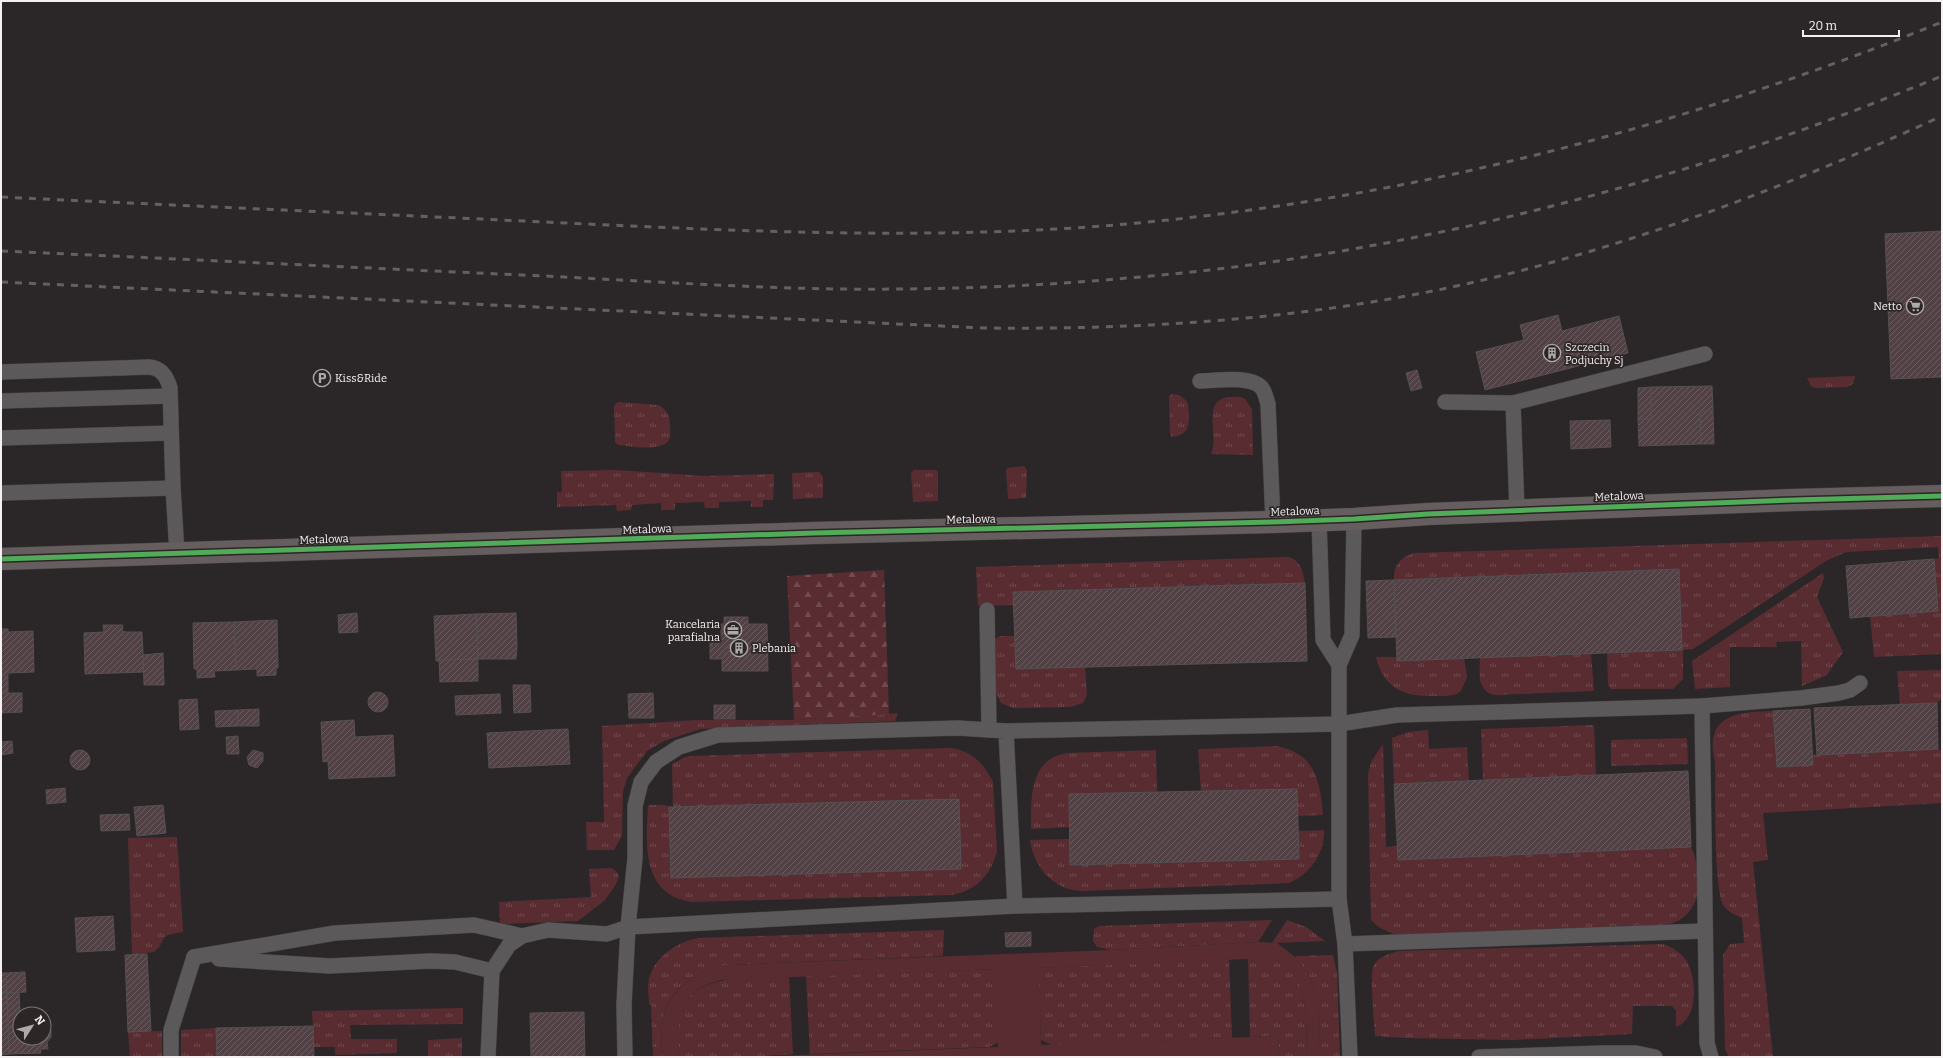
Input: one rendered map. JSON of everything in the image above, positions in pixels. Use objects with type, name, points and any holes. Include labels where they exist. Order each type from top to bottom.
[{"type":"main road","name":"Metalowa","points":[[1,559],[814,533],[1273,522],[1517,510],[1942,496]]},
{"type":"lane","points":[[1445,402],[1513,403],[1705,354]]},
{"type":"lane","points":[[1,372],[151,367],[162,372],[167,378],[170,396],[177,553]]},
{"type":"lane","points":[[1200,381],[1250,380],[1262,387],[1268,404],[1273,522]]},
{"type":"lane","points":[[1,401],[170,396]]},
{"type":"lane","points":[[1513,403],[1517,510]]},
{"type":"lane","points":[[1,438],[171,433]]},
{"type":"lane","points":[[1,493],[173,488]]},
{"type":"lane","points":[[1350,1057],[1345,944],[1339,899],[1339,666],[1352,635],[1354,519]]},
{"type":"lane","points":[[1319,520],[1323,640],[1339,666]]},
{"type":"lane","points":[[987,610],[989,730]]},
{"type":"lane","points":[[625,1057],[624,1005],[628,927],[635,858],[635,806],[641,782],[656,762],[679,747],[718,735],[958,728],[1006,731],[1339,724],[1397,715],[1702,706],[1801,698],[1839,693],[1850,690],[1860,682]]},
{"type":"lane","points":[[1702,706],[1704,931],[1707,1043],[1711,1057]]},
{"type":"lane","points":[[1006,731],[1015,906]]},
{"type":"lane","points":[[488,1057],[492,971],[509,945],[522,936],[548,930],[607,934],[628,927],[1015,906],[1339,899]]},
{"type":"lane","points":[[194,957],[335,933],[474,925],[522,936]]},
{"type":"lane","points":[[1345,944],[1704,931]]},
{"type":"lane","points":[[194,957],[330,966],[430,961],[455,962],[492,971]]},
{"type":"lane","points":[[171,1057],[171,1030],[194,957]]},
{"type":"lane","points":[[1485,1057],[1602,1052],[1636,1053],[1655,1057]]},
{"type":"green space","points":[[1855,376],[1853,384],[1847,387],[1815,388],[1811,386],[1807,378]]},
{"type":"green space","points":[[1172,394],[1179,395],[1187,401],[1189,414],[1188,427],[1184,433],[1172,437],[1170,434],[1169,397]]},
{"type":"green space","points":[[1227,397],[1241,397],[1245,399],[1252,409],[1253,455],[1211,454],[1214,438],[1213,413],[1219,400]]},
{"type":"green space","points":[[618,402],[659,405],[662,407],[668,414],[670,422],[670,438],[667,443],[661,446],[647,448],[618,445],[615,442],[614,406]]},
{"type":"green space","points":[[1024,466],[1027,470],[1026,498],[1008,499],[1006,470],[1008,468]]},
{"type":"green space","points":[[616,470],[705,476],[774,474],[773,500],[763,500],[763,507],[751,507],[751,501],[719,502],[719,508],[705,508],[704,502],[675,503],[675,510],[661,510],[661,503],[632,505],[631,510],[617,511],[616,505],[557,507],[557,492],[562,492],[561,471]]},
{"type":"green space","points":[[914,470],[936,470],[938,472],[938,501],[913,502],[911,473]]},
{"type":"green space","points":[[819,472],[823,477],[823,498],[793,499],[792,473]]},
{"type":"green space","points":[[1942,536],[1942,654],[1874,657],[1870,616],[1934,559],[1939,558],[1938,547],[1846,552],[1826,561],[1693,649],[1683,650],[1683,679],[1673,689],[1611,689],[1608,685],[1607,652],[1682,650],[1679,569],[1394,580],[1395,570],[1398,563],[1405,557],[1414,553]]},
{"type":"green space","points":[[1288,557],[1296,561],[1301,567],[1305,583],[1014,592],[1014,605],[978,606],[976,567]]},
{"type":"green space","points":[[884,570],[889,714],[794,720],[787,576]]},
{"type":"green space","points":[[1823,573],[1824,578],[1817,597],[1843,652],[1827,675],[1802,686],[1801,641],[1776,642],[1777,647],[1730,647],[1730,687],[1695,689],[1692,661]]},
{"type":"green space","points":[[1001,636],[1015,636],[1016,669],[1085,667],[1087,695],[1083,703],[1070,707],[1013,708],[1001,703],[995,691],[993,642],[996,638]]},
{"type":"green space","points":[[1591,653],[1594,691],[1494,695],[1488,693],[1484,689],[1480,680],[1480,657]]},
{"type":"green space","points":[[1376,657],[1397,657],[1397,661],[1464,658],[1467,677],[1461,691],[1456,694],[1426,696],[1406,693],[1390,684],[1384,677],[1379,668]]},
{"type":"green space","points":[[1942,670],[1942,698],[1937,703],[1900,705],[1897,671]]},
{"type":"green space","points":[[1773,711],[1777,767],[1813,765],[1812,755],[1938,749],[1942,751],[1942,803],[1763,813],[1768,860],[1753,862],[1773,1057],[1729,1057],[1725,1049],[1723,955],[1730,944],[1744,943],[1742,918],[1730,912],[1724,906],[1720,896],[1716,837],[1715,762],[1713,746],[1714,734],[1719,725],[1726,719],[1735,715]]},
{"type":"green space","points":[[898,713],[895,721],[700,729],[664,741],[647,751],[627,778],[623,792],[622,836],[614,850],[587,850],[586,822],[604,822],[602,726],[697,720],[794,720]]},
{"type":"green space","points":[[1594,725],[1596,775],[1483,780],[1481,729]]},
{"type":"green space","points":[[1428,730],[1429,749],[1467,747],[1469,780],[1394,784],[1392,738],[1408,732]]},
{"type":"green space","points":[[1687,738],[1688,764],[1611,766],[1611,740]]},
{"type":"green space","points":[[1383,744],[1386,847],[1397,846],[1398,860],[1691,847],[1698,871],[1697,895],[1693,906],[1686,915],[1676,921],[1663,925],[1396,935],[1380,928],[1371,920],[1368,774],[1371,762]]},
{"type":"green space","points":[[1276,746],[1299,755],[1313,770],[1320,790],[1323,815],[1298,816],[1297,789],[1201,791],[1198,749]]},
{"type":"green space","points":[[949,748],[963,751],[975,758],[985,769],[993,782],[997,851],[991,867],[986,874],[975,886],[968,890],[951,895],[691,902],[675,897],[663,889],[655,878],[650,865],[648,851],[648,805],[673,807],[672,764],[685,757]]},
{"type":"green space","points":[[1156,750],[1157,792],[1069,794],[1069,827],[1031,829],[1032,793],[1039,772],[1045,763],[1055,757],[1067,753]]},
{"type":"green space","points":[[1324,830],[1322,847],[1315,862],[1297,879],[1289,883],[1082,891],[1072,890],[1054,882],[1041,868],[1032,850],[1030,840],[1070,839],[1070,865],[1299,859],[1299,831]]},
{"type":"green space","points":[[177,837],[183,932],[168,935],[163,939],[160,946],[154,952],[132,955],[128,838]]},
{"type":"green space","points":[[611,868],[616,871],[619,876],[615,886],[604,901],[578,921],[500,924],[499,902],[591,897],[589,869]]},
{"type":"green space","points":[[1272,920],[1258,942],[1111,950],[1097,947],[1093,941],[1094,929],[1099,926]]},
{"type":"green space","points":[[1287,920],[1306,927],[1325,941],[1272,943]]},
{"type":"green space","points":[[944,930],[943,955],[941,956],[726,965],[703,972],[683,985],[675,993],[669,1003],[664,1014],[661,1030],[663,1057],[653,1057],[651,1005],[649,1004],[648,992],[649,979],[661,957],[682,943],[698,938]]},
{"type":"green space","points":[[1258,942],[1277,943],[1299,960],[1309,974],[1318,1001],[1319,1057],[1307,1057],[1306,1014],[1300,986],[1293,974],[1284,964],[1271,958],[1039,968],[1041,1045],[1278,1036],[1279,1057],[750,1057],[998,1047],[997,969],[721,980],[696,991],[688,999],[680,1018],[679,1057],[663,1057],[661,1030],[669,1003],[683,985],[692,978],[703,972],[725,965],[1111,950]]},
{"type":"green space","points":[[1663,944],[1676,950],[1684,957],[1690,967],[1694,987],[1694,997],[1689,1016],[1683,1023],[1676,1027],[1676,1011],[1672,1006],[1633,1006],[1632,1034],[1513,1040],[1375,1036],[1372,989],[1373,967],[1380,958],[1398,951]]},
{"type":"green space","points":[[1333,955],[1337,973],[1340,1057],[1319,1057],[1318,1001],[1309,974],[1296,956]]},
{"type":"green space","points":[[1248,958],[1273,958],[1285,964],[1294,974],[1300,986],[1304,1000],[1307,1030],[1307,1057],[1279,1057],[1278,1036],[1250,1037]]},
{"type":"green space","points":[[1229,959],[1232,1038],[1052,1045],[1041,1040],[1038,968]]},
{"type":"green space","points":[[998,969],[999,1042],[989,1047],[810,1054],[806,976]]},
{"type":"green space","points":[[789,977],[793,1054],[750,1057],[679,1057],[678,1026],[683,1008],[692,995],[705,986],[720,981],[737,978]]},
{"type":"green space","points":[[463,1008],[463,1024],[350,1025],[351,1039],[397,1039],[397,1053],[335,1055],[335,1047],[314,1047],[312,1011]]},
{"type":"green space","points":[[216,1028],[217,1057],[181,1057],[181,1030]]},
{"type":"green space","points":[[162,1031],[162,1057],[130,1057],[128,1032]]},
{"type":"green space","points":[[462,1038],[462,1057],[428,1057],[428,1040]]},
{"type":"building","name":"Netto","points":[[1942,231],[1942,377],[1891,379],[1885,234]]},
{"type":"building","name":"Szczecin Podjuchy Sj","points":[[1558,315],[1562,331],[1619,316],[1628,353],[1485,390],[1476,352],[1524,340],[1520,325]]},
{"type":"building","points":[[1417,370],[1422,388],[1411,391],[1406,373]]},
{"type":"building","points":[[1712,386],[1713,411],[1700,411],[1701,444],[1639,446],[1638,419],[1651,419],[1651,387]]},
{"type":"building","points":[[1651,387],[1651,419],[1638,419],[1638,388]]},
{"type":"building","points":[[1700,411],[1713,411],[1714,444],[1701,444]]},
{"type":"building","points":[[1610,420],[1611,447],[1571,449],[1570,421]]},
{"type":"building","points":[[1934,559],[1938,611],[1850,618],[1846,566]]},
{"type":"building","points":[[1679,569],[1682,650],[1397,661],[1394,580]]},
{"type":"building","points":[[1394,580],[1396,637],[1368,638],[1366,581]]},
{"type":"building","points":[[1305,583],[1307,661],[1016,669],[1013,592]]},
{"type":"building","points":[[357,613],[358,632],[339,633],[338,615]]},
{"type":"building","points":[[516,613],[516,659],[478,659],[476,614]]},
{"type":"building","points":[[476,614],[478,659],[436,661],[434,616]]},
{"type":"building","name":"Plebania","points":[[724,617],[748,617],[748,624],[767,624],[768,671],[722,671],[722,659],[710,659],[710,637],[721,637],[721,624],[724,624]]},
{"type":"building","points":[[277,620],[278,668],[276,668],[276,675],[257,676],[257,669],[236,670],[234,622]]},
{"type":"building","points":[[234,622],[236,670],[214,671],[215,677],[197,678],[197,669],[194,669],[193,623]]},
{"type":"building","points":[[103,625],[123,625],[122,631],[142,632],[144,672],[85,674],[84,633],[104,632]]},
{"type":"building","points":[[1,629],[8,629],[8,632],[33,631],[34,672],[8,673],[8,693],[1,693]]},
{"type":"building","points":[[163,653],[164,685],[144,685],[143,655]]},
{"type":"building","points":[[478,659],[478,681],[440,682],[439,660]]},
{"type":"building","points":[[513,685],[530,685],[531,712],[514,713]]},
{"type":"building","points":[[378,692],[385,695],[388,702],[385,709],[378,712],[371,709],[368,702],[371,695]]},
{"type":"building","points":[[1,693],[22,693],[22,712],[1,713]]},
{"type":"building","points":[[653,693],[654,718],[629,718],[628,694]]},
{"type":"building","points":[[500,694],[501,713],[456,715],[455,696]]},
{"type":"building","points":[[197,699],[199,729],[180,730],[179,700]]},
{"type":"building","points":[[1937,703],[1938,749],[1817,755],[1814,708]]},
{"type":"building","points":[[714,705],[735,705],[735,719],[714,719]]},
{"type":"building","points":[[259,709],[259,726],[238,726],[238,710]]},
{"type":"building","points":[[1810,709],[1813,765],[1777,767],[1773,711]]},
{"type":"building","points":[[238,710],[238,726],[216,727],[215,711]]},
{"type":"building","points":[[354,720],[355,737],[393,735],[395,776],[329,779],[328,761],[323,762],[321,722]]},
{"type":"building","points":[[568,729],[570,764],[489,768],[487,733]]},
{"type":"building","points":[[238,736],[239,754],[227,754],[226,737]]},
{"type":"building","points":[[12,741],[13,753],[1,755],[1,742]]},
{"type":"building","points":[[80,750],[87,753],[90,760],[87,767],[80,770],[73,767],[70,760],[73,753]]},
{"type":"building","points":[[253,750],[263,753],[263,761],[257,768],[249,765],[247,757]]},
{"type":"building","points":[[1688,771],[1691,847],[1398,860],[1394,784]]},
{"type":"building","points":[[65,788],[66,802],[47,804],[46,790]]},
{"type":"building","points":[[1297,789],[1299,859],[1070,865],[1069,794]]},
{"type":"building","points":[[959,799],[961,869],[671,878],[669,807]]},
{"type":"building","points":[[163,805],[166,833],[137,836],[134,807]]},
{"type":"building","points":[[129,814],[130,830],[101,831],[100,815]]},
{"type":"building","points":[[113,916],[115,950],[77,952],[75,918]]},
{"type":"building","points":[[1031,932],[1031,946],[1006,947],[1005,933]]},
{"type":"building","points":[[147,954],[151,1031],[128,1032],[125,955]]},
{"type":"building","points":[[25,972],[26,992],[7,993],[6,973]]},
{"type":"building","points":[[1,973],[6,973],[7,993],[1,993]]},
{"type":"building","points":[[19,992],[20,1006],[12,1006],[12,1046],[48,1046],[48,1049],[40,1049],[41,1053],[9,1054],[7,993]]},
{"type":"building","points":[[1,993],[7,993],[9,1054],[1,1055]]},
{"type":"building","points":[[584,1012],[585,1057],[531,1057],[530,1013]]},
{"type":"building","points":[[313,1026],[314,1057],[217,1057],[216,1028]]},
{"type":"railway","points":[[1,197],[784,232],[930,233],[1075,228],[1148,222],[1251,210],[1352,194],[1453,174],[1552,151],[1651,124],[1748,93],[1845,59],[1942,22]]},
{"type":"railway","points":[[1,251],[832,289],[980,287],[1054,284],[1128,278],[1286,260],[1364,247],[1442,232],[1596,195],[1747,149],[1845,114],[1942,76]]},
{"type":"railway","points":[[1,282],[984,328],[1116,326],[1248,318],[1313,311],[1444,289],[1564,259],[1729,205],[1889,140],[1942,116]]},
{"type":"cycle path","points":[[1,559],[814,533],[1273,522],[1428,514],[1942,496]]},
{"type":"place","name":"Netto","points":[[1915,306]]},
{"type":"place","name":"Szczecin Podjuchy Sj","points":[[1552,353]]},
{"type":"place","name":"Kiss&Ride","points":[[322,378]]},
{"type":"place","name":"Kancelaria parafialna","points":[[733,630]]},
{"type":"place","name":"Plebania","points":[[739,648]]}]
